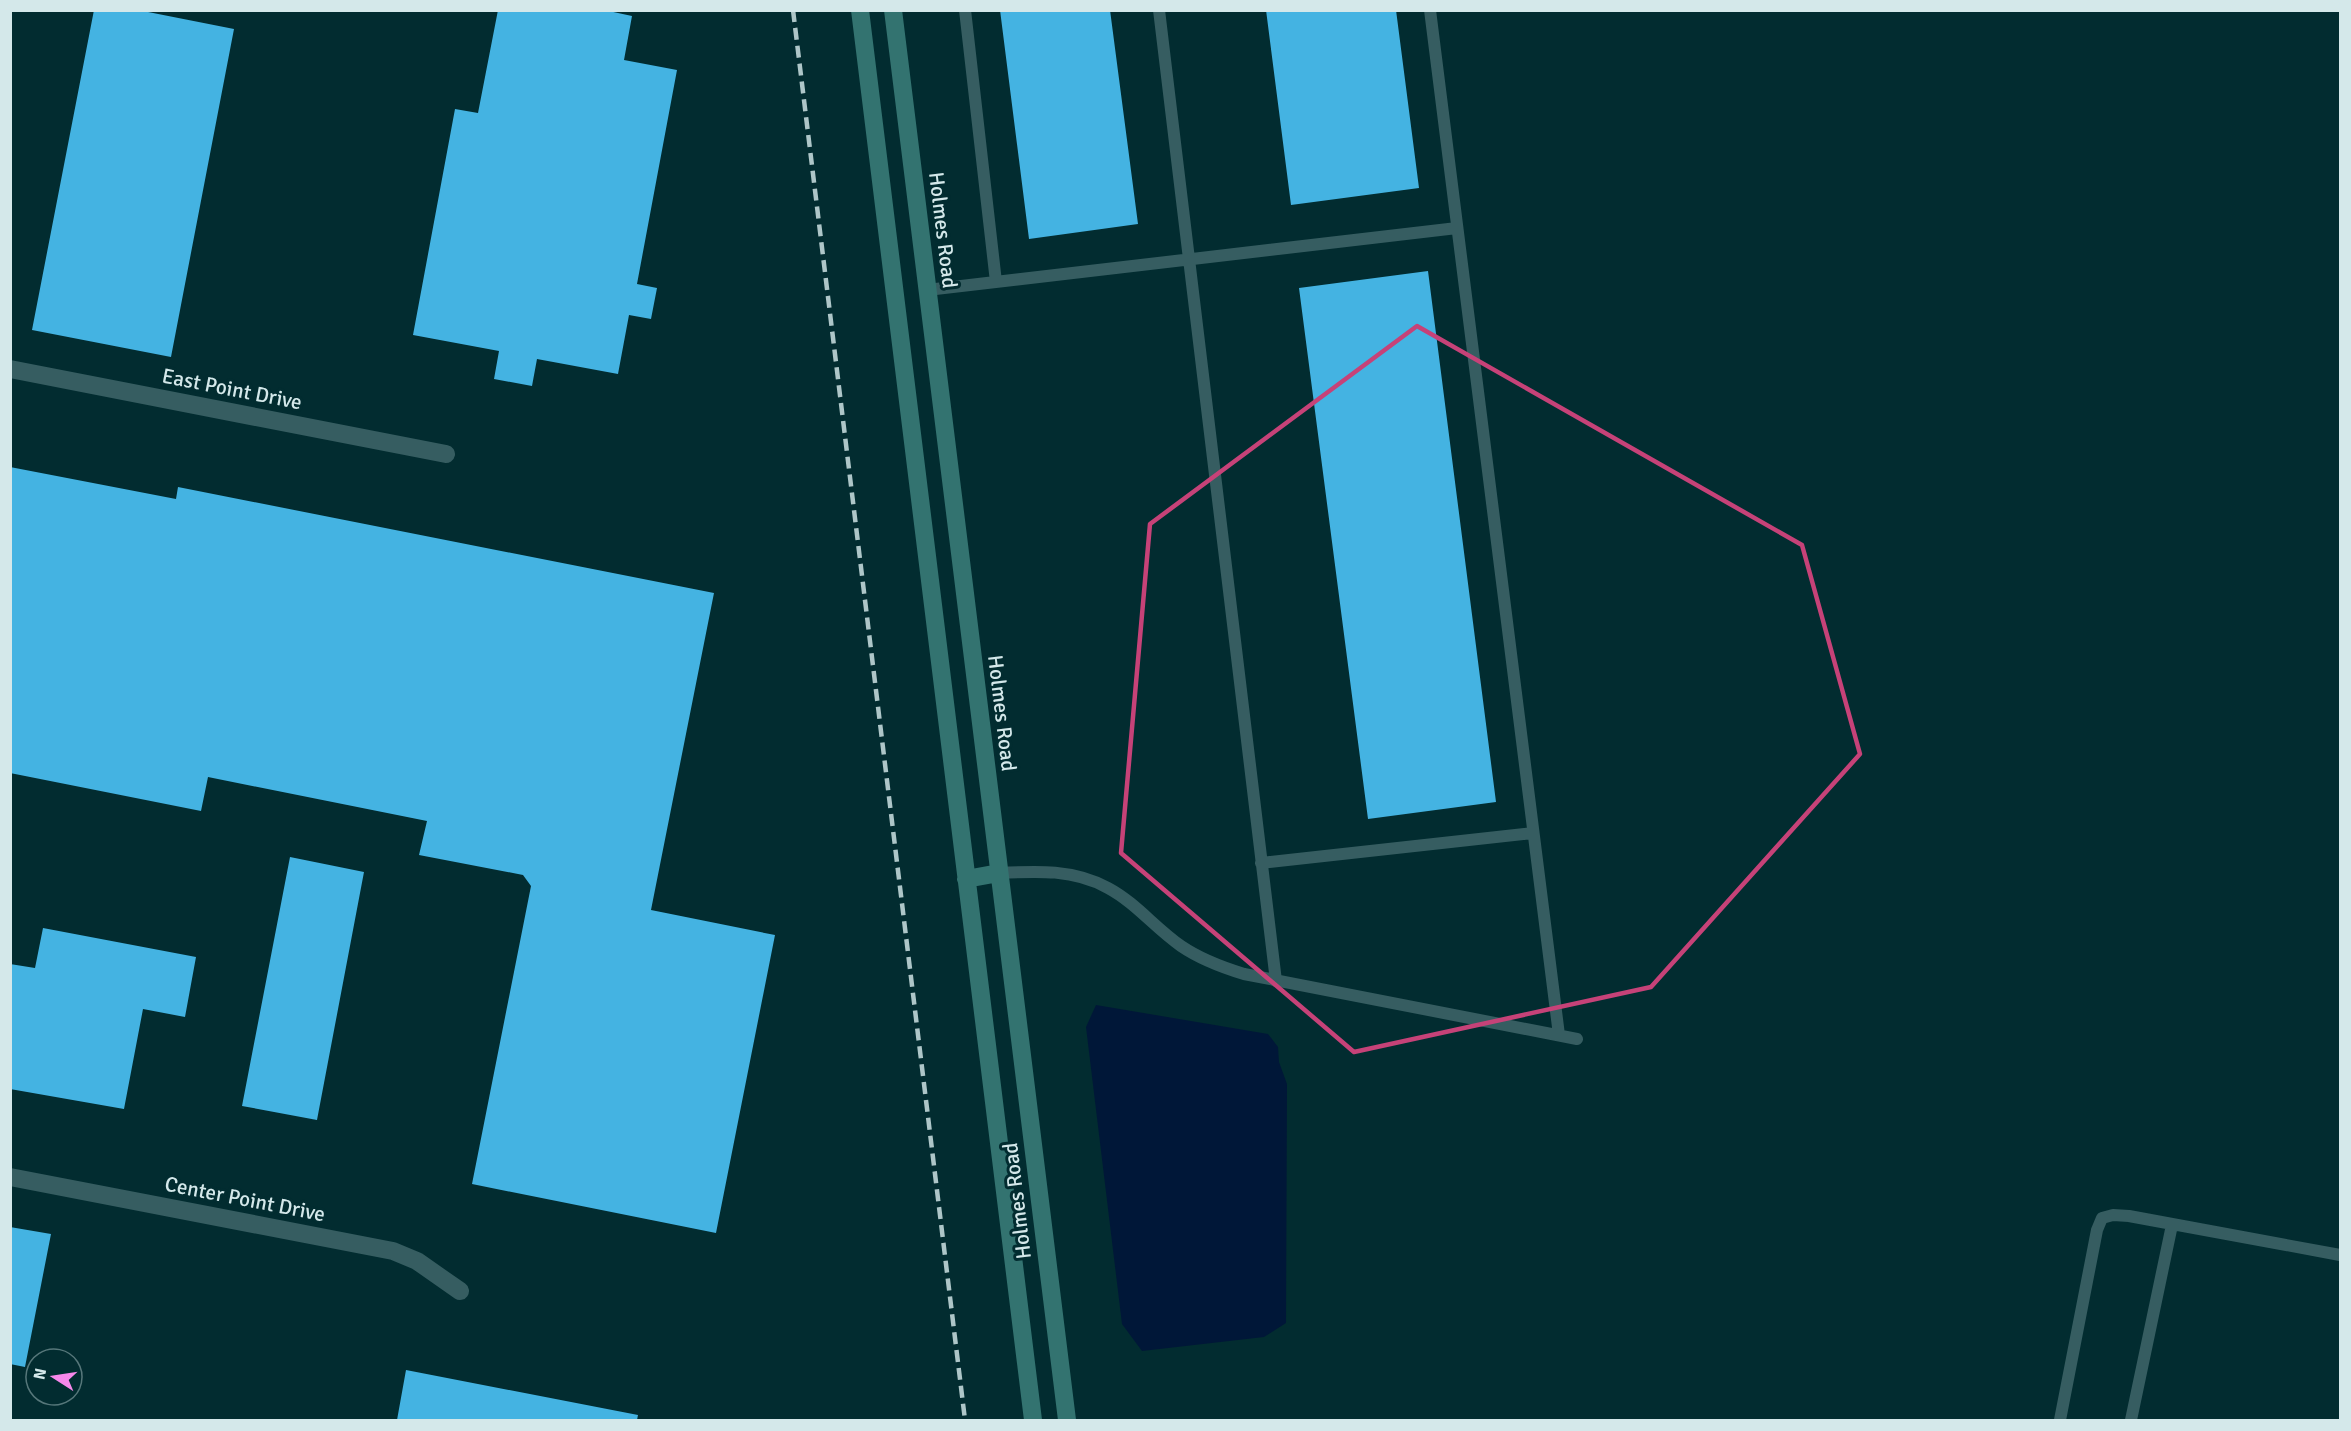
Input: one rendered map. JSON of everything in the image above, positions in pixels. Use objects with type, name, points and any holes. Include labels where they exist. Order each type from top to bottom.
[{"type":"main road","name":"Holmes Road","points":[[860,10],[1033,1420]]},
{"type":"main road","name":"Holmes Road","points":[[893,10],[1067,1420]]},
{"type":"main road","points":[[895,293],[927,290]]},
{"type":"main road","points":[[966,879],[999,873]]},
{"type":"street","name":"East Point Drive","points":[[10,369],[446,454]]},
{"type":"street","name":"Center Point Drive","points":[[10,1177],[393,1251],[417,1262],[460,1291]]},
{"type":"lane","points":[[965,10],[996,282]]},
{"type":"lane","points":[[1158,10],[1276,981]]},
{"type":"lane","points":[[1430,10],[1559,1035]]},
{"type":"lane","points":[[927,290],[1457,228]]},
{"type":"lane","points":[[1262,863],[1533,832]]},
{"type":"lane","points":[[999,873],[1048,870],[1078,876],[1108,887],[1135,906],[1179,945],[1214,965],[1244,974],[1577,1039]]},
{"type":"lane","points":[[2060,1420],[2097,1230],[2102,1218],[2113,1215],[2340,1255]]},
{"type":"lane","points":[[2131,1420],[2172,1225]]},
{"type":"highlighted area","points":[[1417,326],[1802,545],[1860,754],[1651,987],[1354,1052],[1121,853],[1150,524]]},
{"type":"water","points":[[1096,1005],[1268,1034],[1278,1047],[1279,1062],[1287,1084],[1286,1323],[1264,1337],[1142,1351],[1122,1324],[1086,1027]]},
{"type":"building","points":[[94,10],[138,10],[234,29],[171,357],[32,330]]},
{"type":"building","points":[[498,10],[604,10],[632,16],[624,60],[677,70],[637,284],[657,288],[651,319],[629,315],[618,374],[537,359],[532,386],[494,379],[499,351],[413,335],[455,109],[478,113]]},
{"type":"building","points":[[1000,10],[1110,10],[1138,224],[1029,239]]},
{"type":"building","points":[[1266,10],[1396,10],[1419,188],[1291,205]]},
{"type":"building","points":[[1428,271],[1496,802],[1368,819],[1299,288]]},
{"type":"building","points":[[10,467],[176,499],[178,487],[714,593],[651,910],[775,935],[716,1233],[472,1184],[531,886],[523,875],[419,855],[427,821],[208,777],[201,811],[10,773]]},
{"type":"building","points":[[290,857],[364,872],[317,1120],[242,1106]]},
{"type":"building","points":[[43,928],[196,957],[185,1017],[143,1009],[124,1109],[10,1089],[10,964],[35,968]]},
{"type":"building","points":[[10,1227],[51,1234],[29,1347],[24,1347],[24,1367],[10,1364]]},
{"type":"building","points":[[406,1370],[638,1415],[637,1420],[397,1420]]},
{"type":"railway","points":[[793,10],[965,1420]]}]
